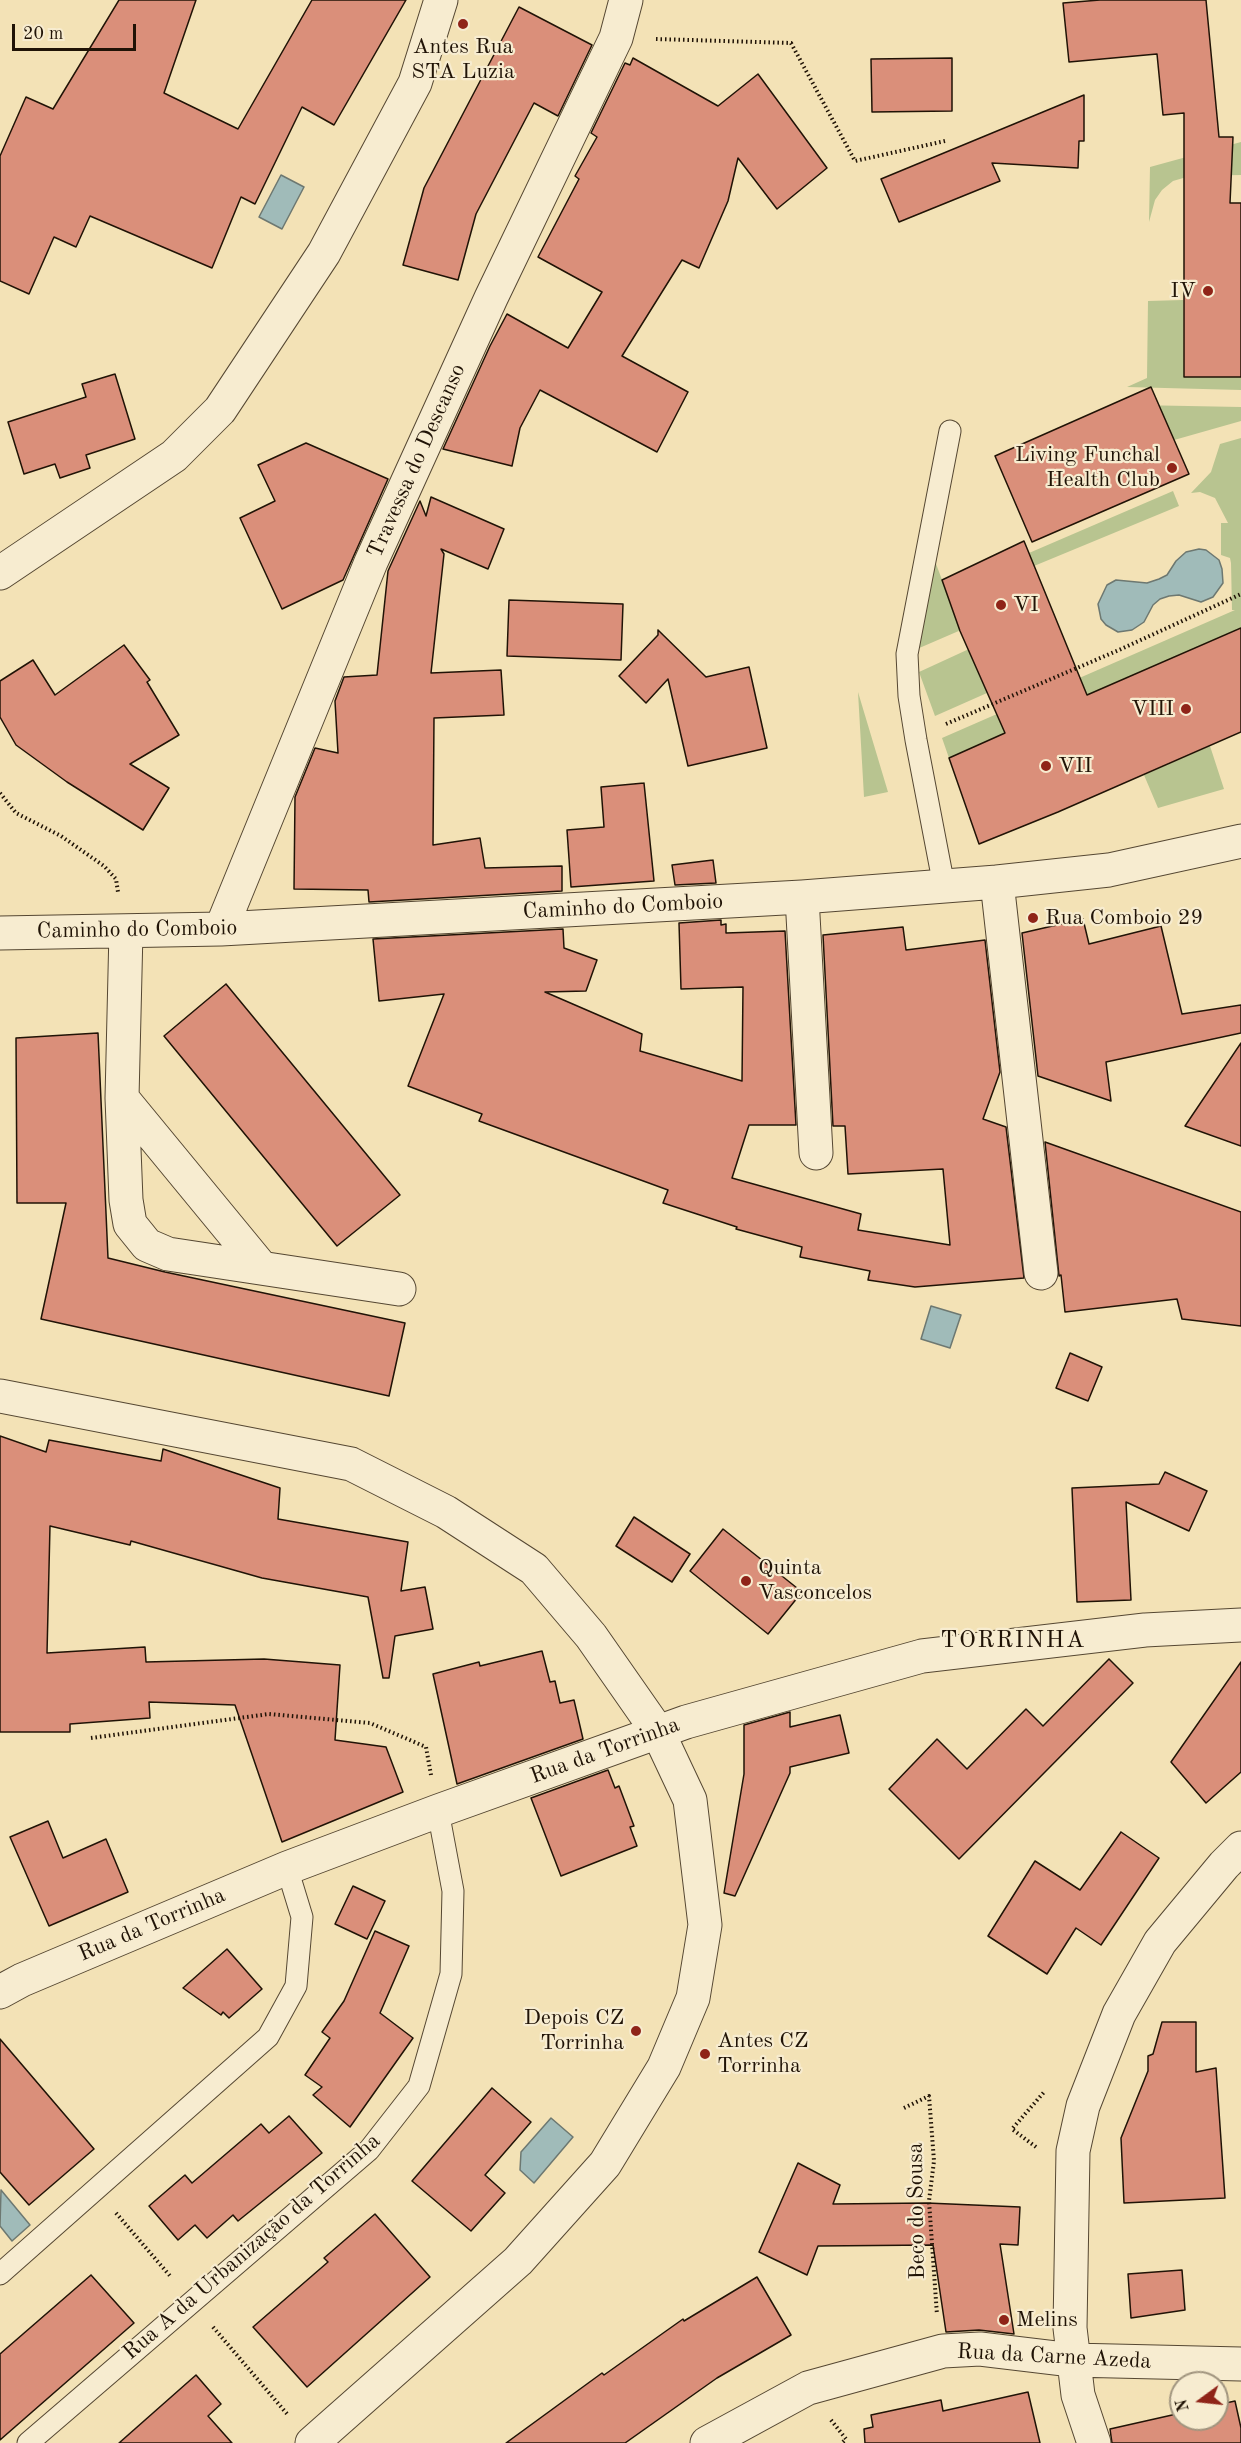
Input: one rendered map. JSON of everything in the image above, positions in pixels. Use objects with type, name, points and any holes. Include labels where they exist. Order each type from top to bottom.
[{"type":"street","points":[[0,573],[174,456],[220,410],[324,253],[415,83],[441,0]]},
{"type":"street","name":"Travessa do Descanso","points":[[221,928],[371,562],[491,298],[616,38],[626,0]]},
{"type":"street","name":"Caminho do Comboio","points":[[0,933],[126,932],[221,928],[802,897],[997,882],[1108,870],[1241,841]]},
{"type":"street","points":[[997,882],[1041,1273]]},
{"type":"street","points":[[802,897],[816,1153]]},
{"type":"street","points":[[126,932],[122,1098],[126,1200],[130,1224],[147,1245],[168,1254],[399,1289]]},
{"type":"street","points":[[122,1098],[261,1267]]},
{"type":"street","points":[[0,1396],[351,1464],[446,1512],[534,1569],[591,1636],[658,1732],[690,1800],[705,1925],[693,1998],[664,2067],[604,2164],[518,2261],[312,2443]]},
{"type":"street","name":"Rua da Torrinha","points":[[0,1992],[22,1980],[287,1868],[686,1722],[922,1656],[1145,1630],[1241,1625]]},
{"type":"street","points":[[1094,2443],[1078,2395],[1072,2360],[1070,2328],[1073,2151],[1083,2106],[1119,2014],[1160,1942],[1224,1864],[1241,1848]]},
{"type":"street","name":"Rua da Carne Azeda","points":[[707,2443],[808,2388],[943,2351],[980,2349],[1072,2360],[1241,2364]]},
{"type":"lane","points":[[944,886],[916,741],[909,696],[907,654],[950,431]]},
{"type":"lane","name":"Rua A da Urbanização da Torrinha","points":[[28,2443],[369,2150],[419,2086],[451,1974],[453,1891],[438,1811]]},
{"type":"lane","points":[[0,2274],[268,2037],[296,1986],[302,1917],[287,1868]]},
{"type":"path","points":[[616,38],[791,44],[855,160],[945,141]]},
{"type":"path","points":[[936,728],[1109,654],[1241,594]]},
{"type":"path","points":[[0,793],[16,813],[61,836],[104,866],[116,879],[126,932]]},
{"type":"path","points":[[91,1738],[269,1714],[370,1723],[426,1747],[438,1811]]},
{"type":"path","name":"Beco do Sousa","points":[[904,2108],[929,2096],[934,2161],[930,2213],[936,2308],[943,2351]]},
{"type":"path","points":[[96,2189],[289,2416]]},
{"type":"path","points":[[842,2443],[846,2439]]},
{"type":"green space","points":[[1241,142],[1241,175],[1190,176],[1173,181],[1155,200],[1149,222],[1150,167]]},
{"type":"green space","points":[[1183,300],[1184,377],[1241,377],[1241,390],[1127,387],[1147,378],[1148,301]]},
{"type":"green space","points":[[1135,405],[1241,407],[1241,421],[1153,446]]},
{"type":"green space","points":[[1241,438],[1241,630],[949,758],[942,738],[1235,610],[1232,610],[1230,558],[1221,555],[1221,523],[1228,523],[1215,498],[1200,492],[1191,493],[1211,472],[1220,444]]},
{"type":"green space","points":[[1173,491],[1179,506],[1034,566],[1029,553]]},
{"type":"green space","points":[[933,556],[961,630],[917,649]]},
{"type":"green space","points":[[969,649],[987,693],[935,716],[919,672]]},
{"type":"green space","points":[[858,692],[888,792],[864,797]]},
{"type":"green space","points":[[1210,746],[1224,789],[1158,808],[1144,775]]},
{"type":"water","points":[[281,175],[304,187],[282,229],[259,217]]},
{"type":"water","points":[[1206,550],[1219,560],[1222,569],[1223,583],[1213,597],[1201,602],[1179,595],[1160,599],[1153,605],[1144,622],[1132,630],[1118,632],[1101,619],[1098,604],[1107,585],[1116,580],[1147,583],[1159,579],[1167,575],[1176,561],[1186,552]]},
{"type":"water","points":[[931,1306],[961,1315],[950,1348],[921,1339]]},
{"type":"water","points":[[551,2118],[573,2137],[534,2183],[520,2170],[521,2152]]},
{"type":"water","points":[[1,2190],[30,2225],[12,2241],[0,2226]]},
{"type":"building","points":[[119,0],[196,0],[164,93],[238,129],[312,0],[406,0],[334,125],[302,107],[255,204],[241,197],[212,268],[90,216],[76,247],[54,237],[29,294],[0,281],[0,156],[26,97],[53,109]]},
{"type":"building","points":[[1100,0],[1206,0],[1219,137],[1233,137],[1230,203],[1241,203],[1241,377],[1184,377],[1184,113],[1163,115],[1157,54],[1069,62],[1063,3]]},
{"type":"building","points":[[519,7],[592,45],[558,116],[534,103],[476,214],[458,280],[403,265],[424,188]]},
{"type":"building","points":[[633,58],[718,106],[758,74],[827,168],[777,209],[738,158],[728,201],[699,268],[682,260],[622,356],[688,392],[657,452],[540,390],[520,428],[512,466],[443,449],[507,314],[568,348],[602,292],[538,257],[579,179],[575,176],[597,137],[591,133],[625,63],[630,65]]},
{"type":"building","points":[[952,58],[952,111],[872,112],[871,59]]},
{"type":"building","points":[[1084,95],[1084,141],[1079,141],[1078,168],[992,163],[1000,181],[899,222],[881,179]]},
{"type":"building","points":[[115,374],[135,439],[86,455],[90,468],[60,478],[55,464],[24,474],[8,422],[86,397],[82,384]]},
{"type":"building","points":[[1151,387],[1189,474],[1032,542],[995,456]]},
{"type":"building","points":[[306,443],[388,479],[343,580],[282,609],[240,518],[275,501],[258,465]]},
{"type":"building","points":[[431,497],[504,529],[488,569],[441,549],[444,554],[431,673],[501,670],[504,715],[434,718],[433,845],[480,838],[485,868],[562,866],[562,891],[369,902],[368,890],[294,889],[295,797],[315,748],[338,753],[335,701],[344,677],[377,675],[388,571],[420,501],[426,516]]},
{"type":"building","points":[[1024,541],[1087,695],[1241,628],[1241,732],[979,844],[949,758],[1005,733],[960,631],[942,580]]},
{"type":"building","points":[[509,600],[623,604],[621,660],[507,656]]},
{"type":"building","points":[[658,630],[706,677],[749,667],[767,748],[688,766],[668,679],[646,703],[619,676],[658,635]]},
{"type":"building","points":[[124,645],[150,680],[147,682],[179,735],[130,764],[169,788],[143,830],[67,782],[16,745],[0,717],[0,681],[33,660],[55,695]]},
{"type":"building","points":[[644,783],[654,881],[571,887],[567,830],[604,827],[601,787]]},
{"type":"building","points":[[713,860],[716,883],[675,885],[672,865]]},
{"type":"building","points":[[1083,919],[1089,944],[1161,926],[1182,1014],[1241,1005],[1241,1033],[1106,1062],[1111,1101],[1038,1076],[1022,933]]},
{"type":"building","points":[[721,920],[721,925],[726,924],[726,933],[785,931],[796,1125],[749,1125],[732,1178],[861,1214],[858,1230],[950,1245],[943,1169],[848,1174],[845,1126],[833,1126],[823,935],[903,927],[906,950],[985,940],[1000,1072],[983,1119],[1006,1127],[1024,1278],[915,1287],[868,1280],[870,1271],[800,1257],[802,1247],[736,1229],[737,1227],[663,1203],[668,1190],[479,1121],[482,1114],[408,1086],[444,994],[379,1001],[373,939],[563,929],[564,948],[597,960],[586,991],[545,992],[642,1034],[640,1051],[742,1081],[743,987],[681,989],[679,923]]},
{"type":"building","points":[[226,984],[400,1195],[337,1246],[164,1036]]},
{"type":"building","points":[[98,1033],[108,1258],[405,1323],[389,1396],[41,1319],[66,1203],[17,1203],[16,1038]]},
{"type":"building","points":[[1241,1043],[1241,1146],[1185,1126]]},
{"type":"building","points":[[1045,1142],[1241,1212],[1241,1326],[1182,1319],[1177,1299],[1065,1312]]},
{"type":"building","points":[[1070,1353],[1102,1367],[1088,1401],[1056,1388]]},
{"type":"building","points":[[0,1436],[46,1452],[49,1440],[161,1461],[163,1449],[280,1488],[278,1519],[408,1542],[401,1591],[425,1587],[433,1629],[395,1636],[389,1678],[383,1678],[368,1597],[262,1578],[131,1541],[130,1545],[50,1526],[47,1653],[145,1647],[146,1662],[264,1659],[340,1665],[335,1740],[386,1747],[403,1792],[282,1842],[235,1705],[149,1702],[150,1718],[70,1724],[70,1732],[0,1732]]},
{"type":"building","points":[[1165,1472],[1207,1491],[1189,1531],[1126,1502],[1131,1600],[1077,1602],[1072,1488],[1159,1484]]},
{"type":"building","points":[[634,1517],[690,1554],[672,1582],[616,1546]]},
{"type":"building","name":"Quinta Vasconcelos","points":[[723,1529],[802,1592],[768,1634],[690,1571]]},
{"type":"building","points":[[542,1651],[550,1682],[555,1681],[560,1703],[574,1700],[583,1739],[457,1784],[433,1674],[479,1662],[480,1666]]},
{"type":"building","points":[[1109,1659],[1133,1683],[959,1859],[889,1789],[937,1739],[967,1769],[1026,1709],[1043,1726]]},
{"type":"building","points":[[1241,1662],[1241,1772],[1206,1803],[1171,1762]]},
{"type":"building","points":[[790,1712],[790,1727],[840,1715],[849,1753],[790,1767],[790,1773],[735,1896],[724,1893],[744,1774],[744,1725]]},
{"type":"building","points":[[608,1770],[615,1788],[619,1786],[634,1826],[630,1827],[637,1846],[561,1876],[531,1798]]},
{"type":"building","points":[[48,1821],[63,1858],[106,1839],[128,1892],[49,1926],[10,1837]]},
{"type":"building","points":[[1121,1832],[1159,1858],[1101,1945],[1076,1928],[1047,1974],[988,1936],[1035,1861],[1080,1890]]},
{"type":"building","points":[[353,1886],[385,1901],[367,1939],[335,1924]]},
{"type":"building","points":[[375,1931],[409,1946],[380,2013],[413,2038],[350,2127],[313,2095],[322,2087],[305,2075],[330,2038],[322,2032],[344,2001]]},
{"type":"building","points":[[227,1949],[262,1989],[229,2018],[223,2012],[221,2015],[183,1988]]},
{"type":"building","points":[[1162,2022],[1196,2022],[1196,2072],[1216,2068],[1225,2198],[1124,2203],[1121,2138],[1148,2071],[1148,2056],[1153,2054]]},
{"type":"building","points":[[0,2039],[94,2149],[29,2205],[0,2172]]},
{"type":"building","points":[[492,2088],[531,2122],[485,2175],[505,2193],[471,2231],[412,2181]]},
{"type":"building","points":[[289,2116],[322,2153],[238,2221],[233,2215],[207,2238],[195,2225],[178,2240],[149,2206],[185,2175],[192,2183],[261,2124],[269,2133]]},
{"type":"building","points":[[798,2163],[840,2185],[833,2204],[927,2203],[1020,2207],[1018,2245],[1000,2244],[1014,2334],[979,2330],[946,2332],[933,2245],[818,2246],[807,2275],[759,2252]]},
{"type":"building","points":[[375,2214],[430,2277],[307,2387],[253,2327],[328,2262],[324,2258]]},
{"type":"building","points":[[1182,2270],[1185,2310],[1131,2318],[1128,2274]]},
{"type":"building","points":[[91,2275],[134,2323],[0,2440],[0,2354]]},
{"type":"building","points":[[757,2277],[791,2335],[717,2378],[625,2443],[506,2443],[602,2373],[604,2375],[683,2319],[684,2321]]},
{"type":"building","points":[[196,2375],[221,2404],[208,2416],[232,2443],[119,2443]]},
{"type":"building","points":[[1028,2392],[1040,2443],[865,2443],[864,2429],[873,2427],[871,2415],[941,2400],[943,2411]]},
{"type":"building","points":[[1235,2401],[1241,2428],[1241,2443],[1112,2443],[1110,2429],[1169,2416],[1169,2431],[1229,2431],[1229,2402]]},
{"type":"place","name":"Antes Rua STA Luzia","points":[[463,24]]},
{"type":"place","name":"IV","points":[[1208,291]]},
{"type":"place","name":"Living Funchal Health Club","points":[[1172,468]]},
{"type":"place","name":"VI","points":[[1001,605]]},
{"type":"place","name":"VIII","points":[[1186,709]]},
{"type":"place","name":"VII","points":[[1046,766]]},
{"type":"place","name":"Rua Comboio 29","points":[[1033,918]]},
{"type":"place","name":"Quinta Vasconcelos","points":[[746,1581]]},
{"type":"place","name":"Depois CZ Torrinha","points":[[636,2031]]},
{"type":"place","name":"Antes CZ Torrinha","points":[[705,2054]]},
{"type":"place","name":"Melins","points":[[1004,2320]]},
{"type":"district","name":"TORRINHA","points":[[1013,1641]]}]
